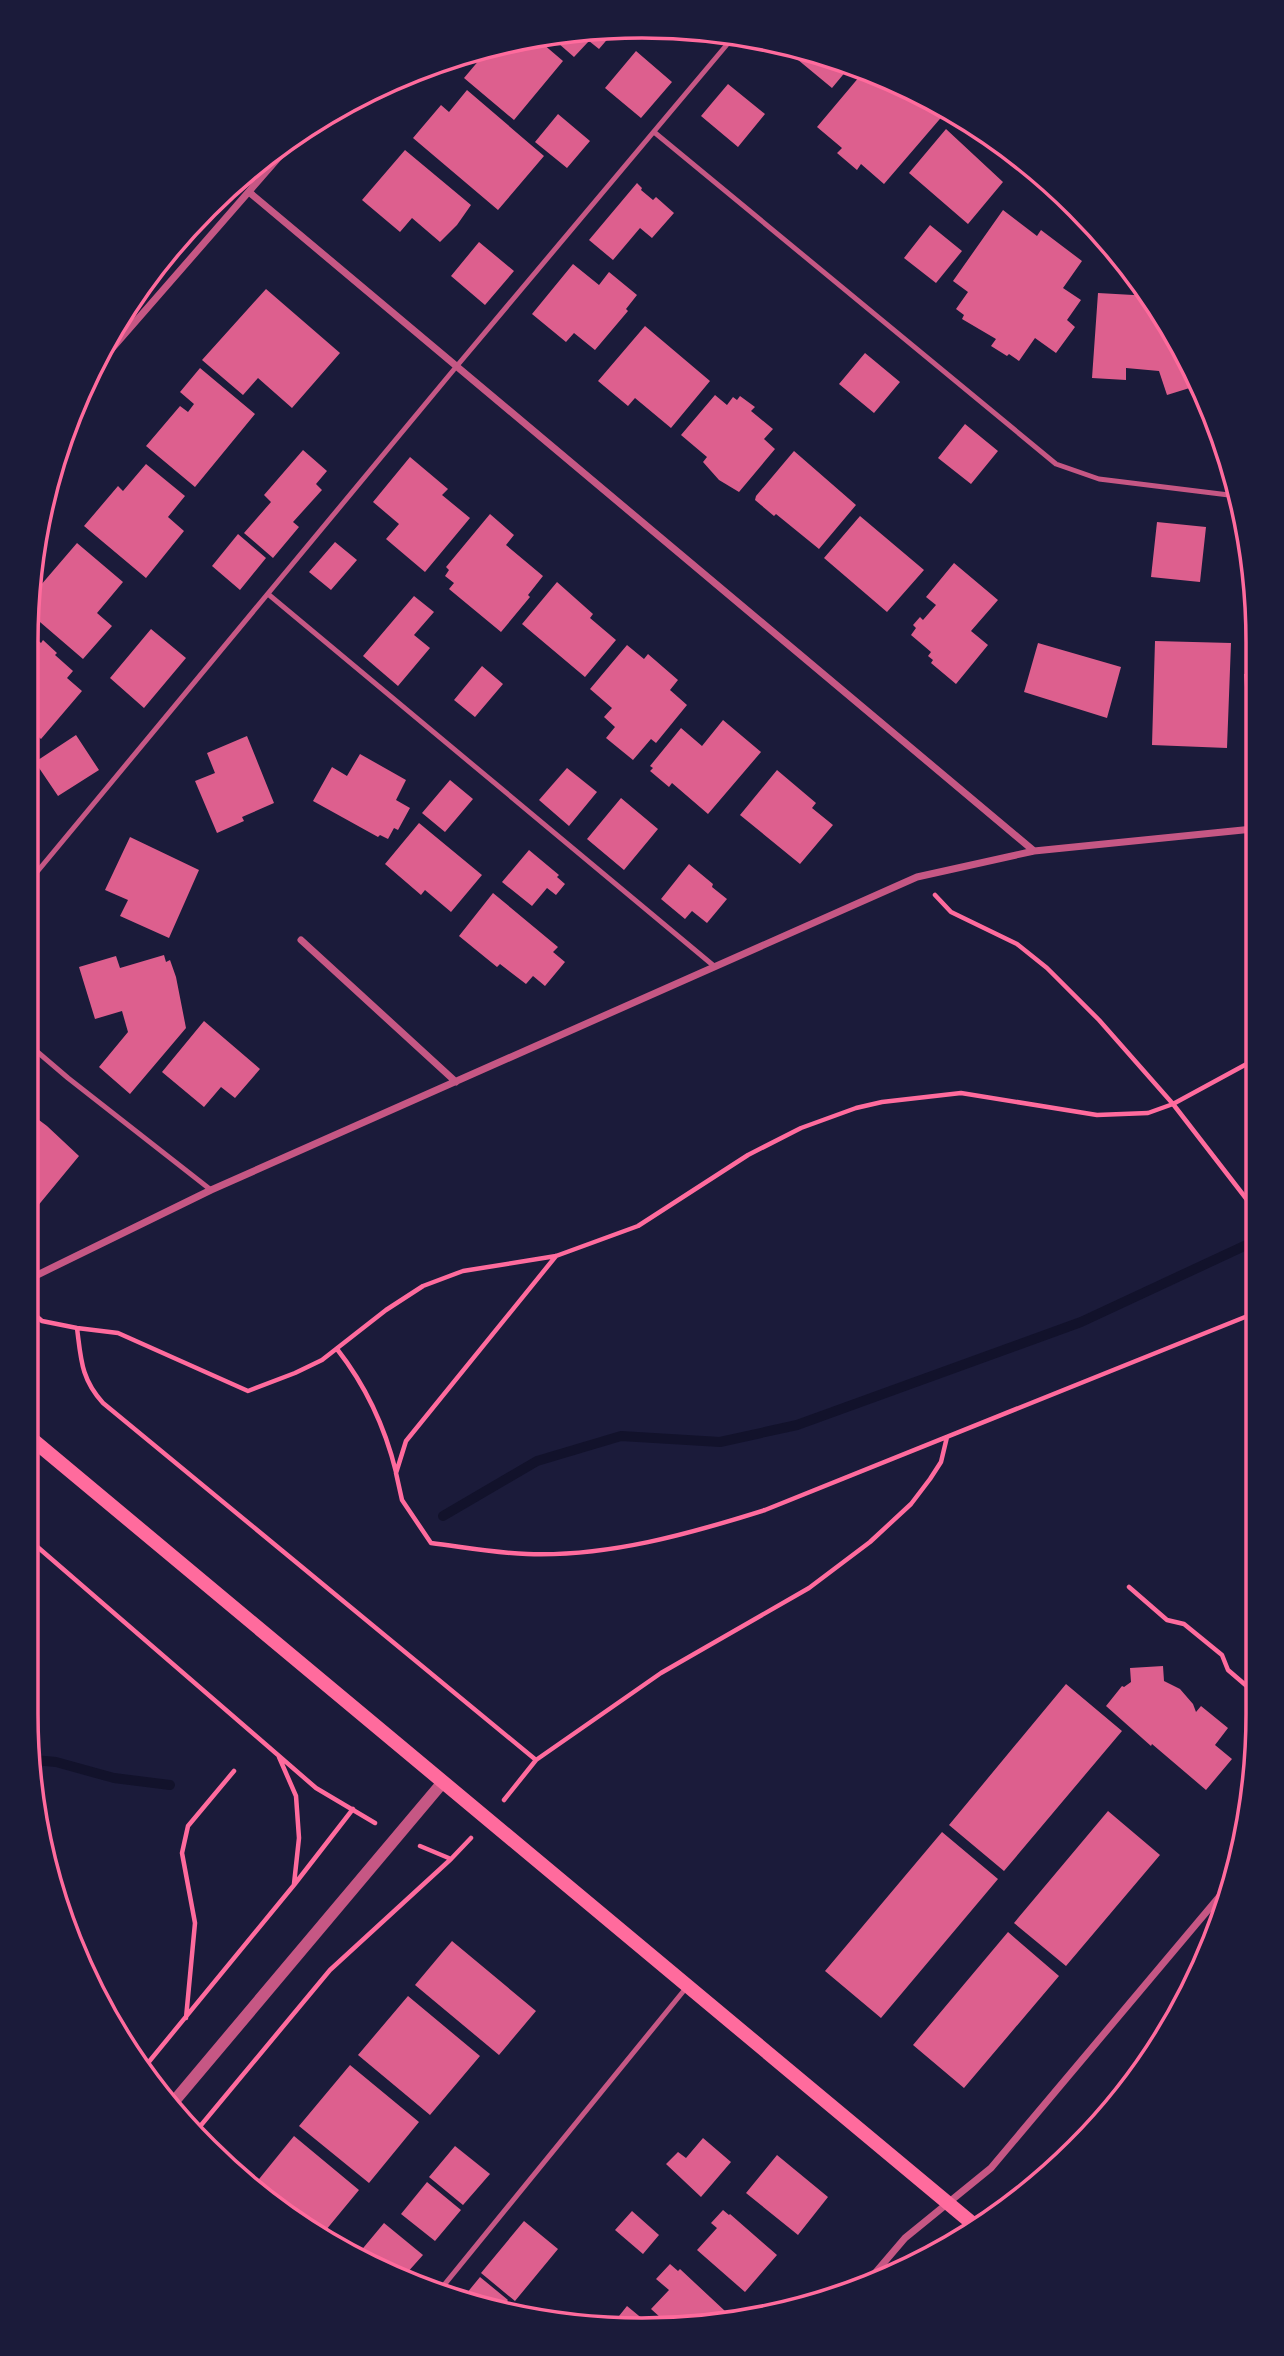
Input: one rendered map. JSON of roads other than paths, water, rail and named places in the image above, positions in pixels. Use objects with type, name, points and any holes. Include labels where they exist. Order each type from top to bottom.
[{"type":"main road","points":[[38,1444],[969,2221]]},
{"type":"street","points":[[120,339],[272,165]]},
{"type":"street","points":[[249,192],[1034,850]]},
{"type":"street","points":[[38,1275],[211,1190],[917,877],[1034,850],[1246,830]]},
{"type":"street","points":[[301,940],[456,1082]]},
{"type":"street","points":[[177,2098],[443,1782]]},
{"type":"street","points":[[878,2270],[905,2238],[991,2168],[1215,1902]]},
{"type":"lane","points":[[38,871],[727,45]]},
{"type":"lane","points":[[654,132],[1056,464],[1098,480],[1227,495]]},
{"type":"lane","points":[[268,594],[714,967]]},
{"type":"lane","points":[[38,1052],[211,1190]]},
{"type":"lane","points":[[445,2284],[688,1986]]},
{"type":"waterway","points":[[443,1516],[537,1461],[621,1436],[720,1442],[797,1425],[1081,1322],[1246,1245]]},
{"type":"waterway","points":[[41,1761],[56,1762],[114,1778],[170,1785]]}]
